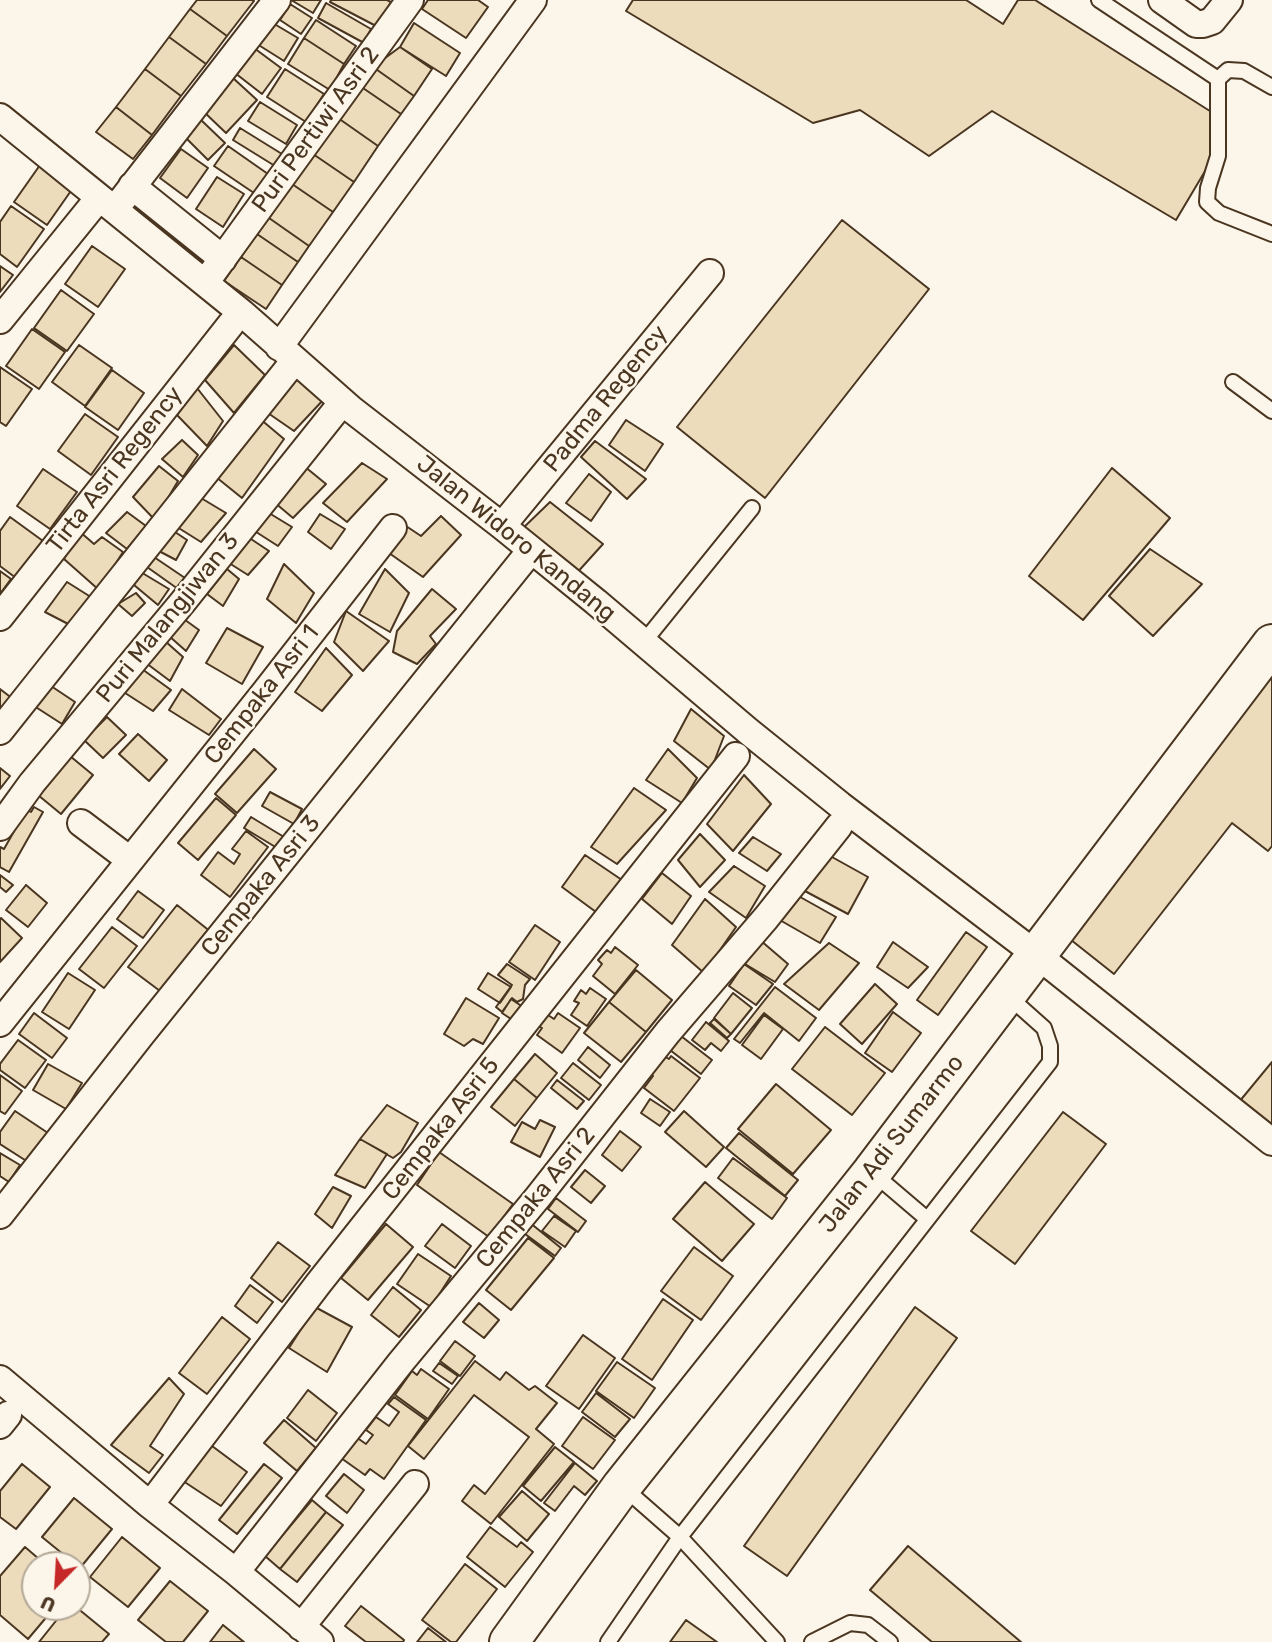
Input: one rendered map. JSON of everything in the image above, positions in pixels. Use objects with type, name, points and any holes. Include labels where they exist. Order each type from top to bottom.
[{"type":"main road","name":"Jalan Adi Sumarmo","points":[[509,1642],[622,1486],[872,1172],[1272,644]]},
{"type":"street","points":[[0,320],[104,207],[132,186],[277,0]]},
{"type":"street","name":"Puri Pertiwi Asri 2","points":[[205,283],[410,0]]},
{"type":"street","points":[[1161,0],[1196,24],[1212,21],[1228,0]]},
{"type":"street","points":[[0,731],[287,354],[532,1]]},
{"type":"street","name":"Jalan Widoro Kandang","points":[[0,117],[104,207],[205,283],[351,409],[502,526],[840,805],[1037,955],[1272,1142]]},
{"type":"street","points":[[132,186],[223,260]]},
{"type":"street","name":"Padma Regency","points":[[502,526],[709,273]]},
{"type":"street","name":"Tirta Asri Regency","points":[[0,617],[231,324]]},
{"type":"street","name":"Puri Malangjiwan 3","points":[[0,827],[32,783],[337,409]]},
{"type":"street","name":"Cempaka Asri 1","points":[[0,1023],[393,528]]},
{"type":"street","name":"Cempaka Asri 3","points":[[0,1214],[524,559]]},
{"type":"street","name":"Cempaka Asri 5","points":[[150,1505],[318,1284],[736,756]]},
{"type":"street","points":[[81,823],[130,860]]},
{"type":"street","name":"Cempaka Asri 2","points":[[236,1572],[401,1362],[839,826]]},
{"type":"street","points":[[0,1380],[311,1634],[415,1484]]},
{"type":"lane","points":[[1099,0],[1218,79]]},
{"type":"lane","points":[[1272,87],[1244,71],[1228,70],[1218,79],[1218,156],[1208,188],[1207,202],[1219,213],[1272,234]]},
{"type":"lane","points":[[1233,382],[1272,411]]},
{"type":"lane","points":[[643,643],[752,509]]},
{"type":"lane","points":[[608,1642],[680,1537],[1050,1062],[1050,1046],[1044,1028],[1007,995]]},
{"type":"lane","points":[[872,1172],[927,1219]]},
{"type":"lane","points":[[622,1486],[680,1537],[777,1642]]},
{"type":"lane","points":[[812,1642],[850,1623],[868,1625],[890,1642]]},
{"type":"building","points":[[197,0],[254,1],[227,36],[190,9]]},
{"type":"building","points":[[291,0],[321,0],[313,13]]},
{"type":"building","points":[[428,0],[478,0],[488,7],[466,38],[422,9]]},
{"type":"building","points":[[633,0],[966,0],[1003,24],[1018,0],[1035,0],[1213,113],[1217,151],[1176,220],[992,111],[929,156],[860,110],[813,123],[626,11]]},
{"type":"building","points":[[330,2],[391,2],[378,27]]},
{"type":"building","points":[[326,3],[371,29],[364,43],[318,18]]},
{"type":"building","points":[[290,4],[312,18],[301,34],[280,20]]},
{"type":"building","points":[[190,9],[227,36],[206,64],[169,37]]},
{"type":"building","points":[[316,20],[356,46],[344,64],[304,38]]},
{"type":"building","points":[[271,22],[298,38],[284,61],[257,44]]},
{"type":"building","points":[[414,23],[460,53],[446,76],[400,47]]},
{"type":"building","points":[[169,37],[206,64],[181,96],[145,69]]},
{"type":"building","points":[[304,38],[344,64],[330,90],[288,64]]},
{"type":"building","points":[[400,47],[432,69],[414,96],[373,67]]},
{"type":"building","points":[[254,48],[281,68],[262,94],[235,73]]},
{"type":"building","points":[[373,67],[414,96],[401,114],[360,86]]},
{"type":"building","points":[[145,69],[181,96],[152,135],[116,107]]},
{"type":"building","points":[[285,69],[324,94],[306,122],[267,97]]},
{"type":"building","points":[[233,78],[257,100],[226,133],[203,111]]},
{"type":"building","points":[[360,86],[401,114],[378,146],[338,118]]},
{"type":"building","points":[[260,102],[297,125],[286,144],[248,121]]},
{"type":"building","points":[[116,107],[152,135],[133,159],[96,132]]},
{"type":"building","points":[[338,118],[378,146],[354,182],[313,154]]},
{"type":"building","points":[[200,119],[225,143],[208,160],[184,136]]},
{"type":"building","points":[[240,128],[282,154],[275,166],[233,140]]},
{"type":"building","points":[[228,146],[268,174],[254,193],[214,166]]},
{"type":"building","points":[[181,149],[208,168],[187,198],[160,178]]},
{"type":"building","points":[[313,154],[354,182],[333,212],[292,184]]},
{"type":"building","points":[[40,165],[73,188],[47,225],[14,202]]},
{"type":"building","points":[[217,177],[244,194],[223,227],[196,209]]},
{"type":"building","points":[[292,184],[333,212],[309,246],[269,218]]},
{"type":"building","points":[[11,206],[44,229],[17,267],[0,254],[0,222]]},
{"type":"building","points":[[269,218],[309,246],[298,262],[257,234]]},
{"type":"building","points":[[842,220],[929,289],[765,498],[677,427]]},
{"type":"building","points":[[257,234],[298,262],[282,285],[241,257]]},
{"type":"building","points":[[92,246],[125,269],[98,307],[65,284]]},
{"type":"building","points":[[241,257],[282,285],[266,309],[224,281]]},
{"type":"building","points":[[0,266],[13,275],[0,292]]},
{"type":"building","points":[[61,290],[94,314],[67,351],[34,328]]},
{"type":"building","points":[[32,329],[65,352],[39,389],[6,366]]},
{"type":"building","points":[[79,345],[112,368],[85,406],[52,382]]},
{"type":"building","points":[[234,345],[265,375],[234,413],[205,380]]},
{"type":"building","points":[[0,367],[32,389],[6,426],[0,422]]},
{"type":"building","points":[[112,370],[144,393],[118,430],[85,407]]},
{"type":"building","points":[[293,374],[325,398],[294,431],[265,411]]},
{"type":"building","points":[[197,388],[223,421],[207,446],[177,415]]},
{"type":"building","points":[[85,414],[118,437],[91,475],[58,451]]},
{"type":"building","points":[[259,418],[284,439],[242,498],[216,477]]},
{"type":"building","points":[[626,420],[663,444],[645,471],[609,445]]},
{"type":"building","points":[[182,440],[198,455],[183,477],[162,459]]},
{"type":"building","points":[[595,441],[646,479],[627,499],[581,457]]},
{"type":"building","points":[[362,463],[387,479],[347,522],[323,503]]},
{"type":"building","points":[[159,466],[178,481],[155,520],[133,497]]},
{"type":"building","points":[[304,466],[326,484],[293,518],[274,502]]},
{"type":"building","points":[[1112,468],[1170,518],[1083,620],[1029,576]]},
{"type":"building","points":[[43,469],[77,492],[50,529],[17,506]]},
{"type":"building","points":[[589,474],[611,492],[591,521],[566,503]]},
{"type":"building","points":[[201,498],[226,513],[201,542],[177,527]]},
{"type":"building","points":[[550,502],[603,544],[575,575],[520,531]]},
{"type":"building","points":[[127,512],[146,526],[127,549],[106,533]]},
{"type":"building","points":[[269,513],[292,527],[278,546],[253,530]]},
{"type":"building","points":[[320,514],[345,529],[331,549],[308,532]]},
{"type":"building","points":[[441,516],[461,535],[423,577],[389,553],[406,526],[421,536]]},
{"type":"building","points":[[10,517],[43,541],[16,578],[0,566],[0,531]]},
{"type":"building","points":[[172,530],[187,540],[176,560],[157,550]]},
{"type":"building","points":[[79,531],[94,544],[102,537],[123,552],[99,590],[64,559]]},
{"type":"building","points":[[248,537],[269,551],[248,575],[229,563]]},
{"type":"building","points":[[1150,549],[1202,584],[1153,636],[1109,596]]},
{"type":"building","points":[[151,555],[185,578],[178,589],[147,567]]},
{"type":"building","points":[[284,564],[314,593],[296,623],[267,599]]},
{"type":"building","points":[[227,569],[239,579],[223,606],[207,594]]},
{"type":"building","points":[[385,569],[409,593],[390,632],[359,614]]},
{"type":"building","points":[[0,571],[11,579],[0,594]]},
{"type":"building","points":[[139,571],[169,589],[158,605],[134,585]]},
{"type":"building","points":[[67,582],[94,599],[74,627],[45,612]]},
{"type":"building","points":[[432,589],[456,609],[430,636],[436,644],[417,664],[393,652],[397,631]]},
{"type":"building","points":[[136,593],[145,603],[132,616],[118,604]]},
{"type":"building","points":[[346,611],[389,641],[363,671],[334,642]]},
{"type":"building","points":[[181,617],[199,630],[186,651],[169,636]]},
{"type":"building","points":[[227,628],[263,647],[242,684],[206,663]]},
{"type":"building","points":[[165,641],[183,657],[170,681],[146,663]]},
{"type":"building","points":[[326,648],[352,675],[322,711],[295,692]]},
{"type":"building","points":[[1272,663],[1272,846],[1268,851],[1232,823],[1114,974],[1061,932]]},
{"type":"building","points":[[142,669],[171,690],[153,711],[122,691]]},
{"type":"building","points":[[45,682],[75,702],[62,724],[31,704]]},
{"type":"building","points":[[0,689],[13,699],[0,717]]},
{"type":"building","points":[[182,689],[221,719],[209,735],[169,710]]},
{"type":"building","points":[[691,709],[724,736],[711,770],[674,741]]},
{"type":"building","points":[[107,717],[126,735],[103,758],[84,740]]},
{"type":"building","points":[[138,734],[167,760],[149,781],[119,754]]},
{"type":"building","points":[[254,749],[276,769],[237,813],[215,794]]},
{"type":"building","points":[[668,749],[697,778],[682,803],[646,780]]},
{"type":"building","points":[[70,756],[93,775],[61,814],[38,795]]},
{"type":"building","points":[[0,768],[10,776],[0,789]]},
{"type":"building","points":[[744,775],[771,804],[733,851],[707,824]]},
{"type":"building","points":[[634,788],[666,810],[617,864],[591,847]]},
{"type":"building","points":[[270,792],[302,809],[294,824],[262,806]]},
{"type":"building","points":[[216,798],[236,815],[198,860],[178,843]]},
{"type":"building","points":[[23,807],[31,812],[34,807],[43,812],[9,872],[0,867],[0,847],[4,849],[21,819]]},
{"type":"building","points":[[251,817],[289,840],[282,851],[244,828]]},
{"type":"building","points":[[246,831],[268,847],[230,897],[201,875],[218,852],[234,864],[240,854],[232,849]]},
{"type":"building","points":[[700,834],[725,860],[700,887],[678,860]]},
{"type":"building","points":[[753,837],[781,854],[767,871],[739,853]]},
{"type":"building","points":[[823,852],[868,877],[848,914],[803,890]]},
{"type":"building","points":[[585,855],[622,880],[596,912],[562,887]]},
{"type":"building","points":[[734,866],[765,886],[746,918],[709,892]]},
{"type":"building","points":[[662,873],[691,896],[672,924],[642,899]]},
{"type":"building","points":[[0,875],[13,885],[6,892],[0,887]]},
{"type":"building","points":[[26,885],[47,903],[28,927],[6,910]]},
{"type":"building","points":[[138,891],[164,910],[143,938],[117,919]]},
{"type":"building","points":[[793,893],[836,917],[820,943],[778,919]]},
{"type":"building","points":[[705,899],[736,927],[704,973],[672,945]]},
{"type":"building","points":[[177,905],[211,932],[164,994],[128,967]]},
{"type":"building","points":[[1,918],[22,938],[0,962],[0,920]]},
{"type":"building","points":[[535,925],[560,942],[535,980],[509,962]]},
{"type":"building","points":[[112,927],[137,946],[104,988],[79,969]]},
{"type":"building","points":[[966,932],[987,947],[938,1015],[917,1000]]},
{"type":"building","points":[[760,940],[788,964],[775,982],[745,964]]},
{"type":"building","points":[[893,942],[928,967],[908,988],[877,967]]},
{"type":"building","points":[[829,943],[859,963],[819,1010],[784,984]]},
{"type":"building","points":[[615,947],[638,965],[615,994],[593,976],[602,964],[598,960],[607,950],[611,953]]},
{"type":"building","points":[[507,964],[530,979],[525,985],[523,999],[517,1002],[512,998],[502,1012],[496,1007],[512,985],[498,975]]},
{"type":"building","points":[[744,964],[773,984],[756,1005],[729,986]]},
{"type":"building","points":[[636,970],[672,1000],[646,1032],[609,1002]]},
{"type":"building","points":[[68,973],[95,990],[69,1029],[42,1012]]},
{"type":"building","points":[[488,973],[511,987],[500,1003],[478,989]]},
{"type":"building","points":[[875,984],[897,1004],[862,1044],[840,1024]]},
{"type":"building","points":[[775,987],[816,1018],[799,1041],[764,1013],[740,1043],[734,1039]]},
{"type":"building","points":[[590,988],[606,999],[587,1026],[571,1015],[579,1003],[574,1001],[581,990],[586,994]]},
{"type":"building","points":[[733,993],[752,1008],[731,1034],[714,1018]]},
{"type":"building","points":[[466,998],[499,1018],[483,1044],[473,1039],[464,1046],[444,1034]]},
{"type":"building","points":[[511,999],[523,1007],[514,1021],[502,1013]]},
{"type":"building","points":[[609,1002],[646,1032],[621,1062],[584,1033]]},
{"type":"building","points":[[893,1012],[921,1033],[892,1072],[865,1053]]},
{"type":"building","points":[[34,1013],[67,1038],[52,1058],[19,1034]]},
{"type":"building","points":[[545,1013],[554,1019],[558,1013],[580,1028],[562,1053],[537,1035],[542,1028],[537,1025]]},
{"type":"building","points":[[764,1015],[783,1029],[761,1059],[742,1045]]},
{"type":"building","points":[[714,1019],[731,1034],[727,1038],[710,1023]]},
{"type":"building","points":[[706,1022],[729,1041],[721,1051],[711,1043],[705,1050],[692,1040]]},
{"type":"building","points":[[825,1027],[885,1073],[852,1115],[792,1069]]},
{"type":"building","points":[[681,1036],[712,1060],[701,1074],[670,1050]]},
{"type":"building","points":[[18,1040],[46,1060],[25,1088],[0,1070],[0,1064]]},
{"type":"building","points":[[588,1047],[610,1065],[600,1078],[578,1060]]},
{"type":"building","points":[[535,1054],[557,1073],[537,1098],[514,1079]]},
{"type":"building","points":[[662,1055],[669,1059],[671,1056],[700,1078],[674,1111],[644,1088],[653,1076],[649,1072]]},
{"type":"building","points":[[1272,1062],[1272,1129],[1239,1102]]},
{"type":"building","points":[[573,1063],[601,1085],[589,1100],[561,1078]]},
{"type":"building","points":[[48,1064],[82,1083],[66,1109],[33,1090]]},
{"type":"building","points":[[0,1075],[22,1091],[5,1114],[0,1111]]},
{"type":"building","points":[[514,1079],[537,1098],[515,1126],[491,1107]]},
{"type":"building","points":[[557,1080],[584,1101],[577,1109],[551,1088]]},
{"type":"building","points":[[776,1084],[831,1130],[793,1174],[738,1129]]},
{"type":"building","points":[[650,1099],[670,1112],[660,1126],[641,1113]]},
{"type":"building","points":[[387,1105],[418,1123],[401,1152],[393,1158],[360,1139]]},
{"type":"building","points":[[15,1111],[48,1133],[28,1162],[0,1144],[0,1132]]},
{"type":"building","points":[[684,1111],[724,1147],[706,1167],[665,1132]]},
{"type":"building","points":[[1063,1112],[1106,1144],[1015,1264],[971,1231]]},
{"type":"building","points":[[540,1120],[555,1127],[540,1157],[511,1142],[522,1122],[535,1129]]},
{"type":"building","points":[[620,1131],[641,1147],[622,1171],[602,1155]]},
{"type":"building","points":[[739,1133],[798,1180],[785,1196],[726,1148]]},
{"type":"building","points":[[360,1139],[387,1154],[365,1188],[335,1175]]},
{"type":"building","points":[[439,1152],[513,1204],[489,1237],[417,1185]]},
{"type":"building","points":[[0,1153],[20,1165],[9,1182],[0,1176]]},
{"type":"building","points":[[733,1158],[787,1198],[772,1219],[718,1178]]},
{"type":"building","points":[[585,1170],[605,1186],[591,1203],[571,1187]]},
{"type":"building","points":[[705,1182],[754,1224],[722,1261],[673,1219]]},
{"type":"building","points":[[333,1187],[351,1196],[332,1228],[315,1214]]},
{"type":"building","points":[[556,1198],[586,1221],[578,1232],[548,1209]]},
{"type":"building","points":[[554,1216],[576,1231],[565,1247],[542,1231]]},
{"type":"building","points":[[529,1222],[561,1248],[555,1256],[521,1231]]},
{"type":"building","points":[[386,1224],[413,1247],[368,1300],[341,1278]]},
{"type":"building","points":[[442,1224],[471,1246],[455,1268],[425,1246]]},
{"type":"building","points":[[528,1238],[554,1258],[511,1310],[486,1290]]},
{"type":"building","points":[[278,1242],[310,1266],[282,1302],[251,1278]]},
{"type":"building","points":[[694,1247],[733,1276],[701,1320],[661,1291]]},
{"type":"building","points":[[418,1254],[451,1276],[431,1307],[397,1284]]},
{"type":"building","points":[[250,1285],[273,1302],[257,1323],[235,1306]]},
{"type":"building","points":[[393,1287],[421,1310],[399,1337],[371,1315]]},
{"type":"building","points":[[663,1299],[693,1320],[652,1380],[622,1359]]},
{"type":"building","points":[[479,1303],[499,1320],[484,1338],[463,1322]]},
{"type":"building","points":[[315,1307],[352,1327],[327,1372],[289,1348]]},
{"type":"building","points":[[915,1307],[957,1338],[787,1576],[744,1546]]},
{"type":"building","points":[[222,1317],[250,1339],[207,1394],[179,1373]]},
{"type":"building","points":[[583,1335],[615,1358],[579,1409],[546,1386]]},
{"type":"building","points":[[455,1341],[475,1356],[460,1376],[440,1361]]},
{"type":"building","points":[[475,1361],[500,1380],[506,1372],[529,1390],[535,1386],[557,1403],[536,1429],[554,1444],[491,1524],[462,1501],[474,1485],[485,1494],[529,1437],[474,1395],[424,1459],[408,1446]]},
{"type":"building","points":[[617,1362],[655,1388],[634,1418],[596,1391]]},
{"type":"building","points":[[439,1363],[458,1376],[452,1384],[433,1371]]},
{"type":"building","points":[[421,1369],[449,1389],[428,1419],[395,1395],[412,1371],[417,1375]]},
{"type":"building","points":[[169,1378],[184,1394],[150,1446],[163,1455],[149,1473],[111,1445]]},
{"type":"building","points":[[308,1390],[337,1413],[316,1441],[287,1418]]},
{"type":"building","points":[[596,1393],[630,1419],[615,1437],[582,1412]]},
{"type":"building","points":[[394,1397],[426,1420],[384,1479],[370,1469],[365,1475],[341,1458],[356,1437],[366,1444],[373,1435],[366,1430],[376,1417],[389,1426],[399,1412],[388,1404]]},
{"type":"building","points":[[583,1417],[615,1440],[593,1469],[562,1446]]},
{"type":"building","points":[[284,1420],[316,1448],[297,1471],[264,1443]]},
{"type":"building","points":[[208,1443],[247,1472],[221,1506],[180,1479]]},
{"type":"building","points":[[555,1447],[574,1462],[541,1501],[523,1486]]},
{"type":"building","points":[[575,1463],[597,1481],[585,1495],[574,1486],[555,1511],[544,1503]]},
{"type":"building","points":[[22,1464],[50,1487],[16,1529],[0,1517],[0,1491]]},
{"type":"building","points":[[264,1464],[282,1478],[237,1534],[219,1520]]},
{"type":"building","points":[[344,1474],[364,1490],[347,1513],[326,1496]]},
{"type":"building","points":[[522,1491],[549,1514],[527,1541],[499,1517]]},
{"type":"building","points":[[74,1498],[112,1529],[91,1555],[91,1551],[59,1551],[42,1537]]},
{"type":"building","points":[[312,1500],[326,1512],[280,1569],[265,1556]]},
{"type":"building","points":[[326,1512],[343,1525],[297,1582],[280,1569]]},
{"type":"building","points":[[490,1527],[517,1547],[521,1542],[533,1552],[505,1587],[467,1557]]},
{"type":"building","points":[[122,1537],[160,1568],[128,1607],[91,1576]]},
{"type":"building","points":[[908,1546],[1021,1642],[932,1642],[870,1590]]},
{"type":"building","points":[[21,1552],[21,1621],[43,1621],[28,1639],[0,1615],[0,1576]]},
{"type":"building","points":[[465,1564],[497,1589],[456,1642],[451,1642],[422,1620]]},
{"type":"building","points":[[170,1581],[208,1611],[183,1642],[166,1642],[138,1620]]},
{"type":"building","points":[[361,1606],[404,1640],[403,1642],[366,1642],[345,1626]]},
{"type":"building","points":[[91,1619],[109,1634],[102,1642],[39,1642],[56,1621]]},
{"type":"building","points":[[686,1620],[717,1642],[670,1642]]},
{"type":"building","points":[[223,1625],[244,1642],[210,1642]]},
{"type":"building","points":[[428,1628],[446,1642],[417,1642]]}]
